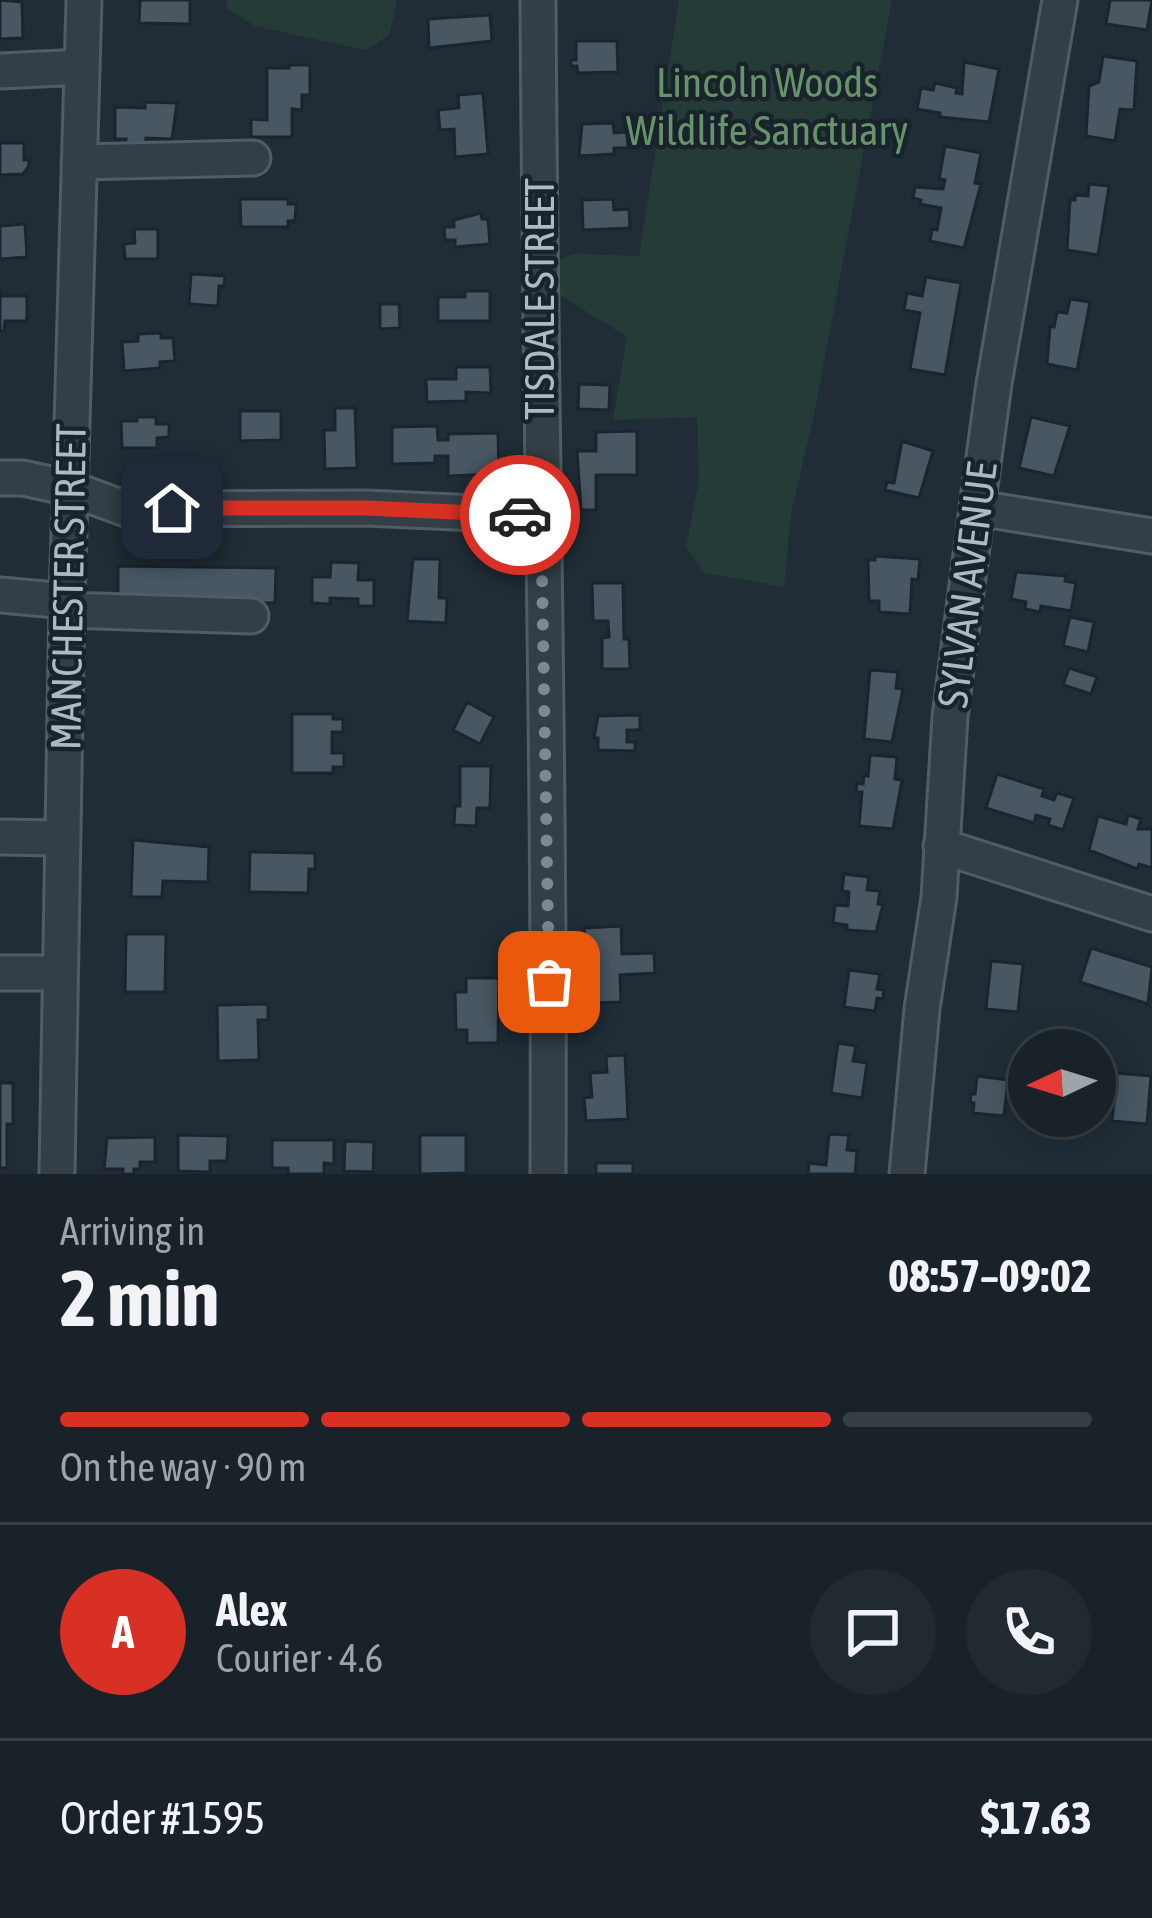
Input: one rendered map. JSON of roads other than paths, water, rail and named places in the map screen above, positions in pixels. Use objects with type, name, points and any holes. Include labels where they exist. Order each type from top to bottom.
[{"type":"street","name":"MANCHESTER STREET","points":[[57,1174],[66,606],[84,0]]},
{"type":"street","name":"TISDALE STREET","points":[[538,0],[548,1174]]},
{"type":"street","name":"SYLVAN AVENUE","points":[[907,1174],[922,1009],[939,897],[950,717],[977,508],[1060,0]]},
{"type":"street","points":[[0,71],[82,67]]},
{"type":"street","points":[[79,162],[253,158]]},
{"type":"street","points":[[0,478],[69,488],[126,508],[366,508],[541,516]]},
{"type":"street","points":[[977,508],[1152,536]]},
{"type":"street","points":[[0,595],[66,606],[251,616]]},
{"type":"street","points":[[0,837],[62,838]]},
{"type":"street","points":[[941,846],[1152,914]]},
{"type":"street","points":[[0,973],[60,974]]},
{"type":"park label","name":"Lincoln Woods Wildlife Sanctuary","points":[[767,106]]}]
